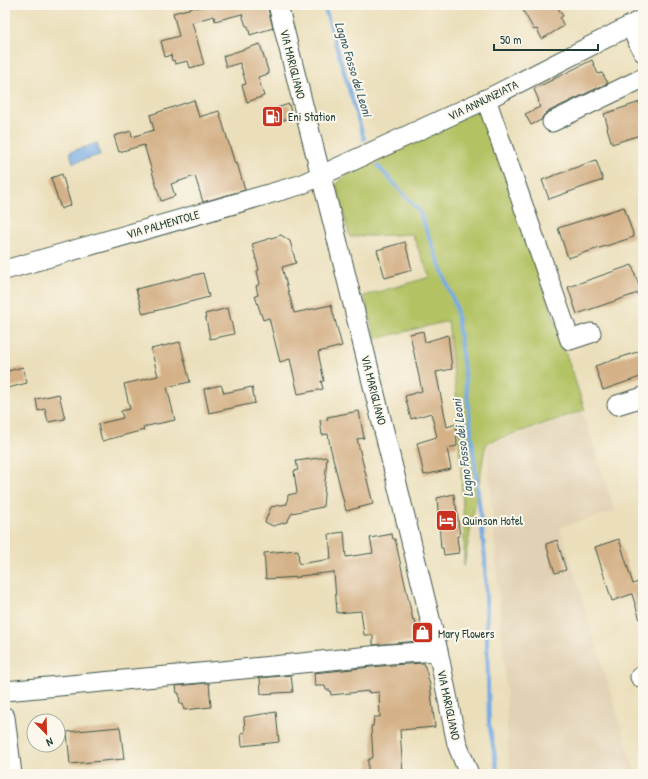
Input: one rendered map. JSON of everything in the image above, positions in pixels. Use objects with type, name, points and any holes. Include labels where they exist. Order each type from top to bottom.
[{"type":"street","name":"VIA MARIGLIANO","points":[[278,5],[438,651],[457,744],[469,774]]},
{"type":"street","name":"VIA ANNUNZIATA","points":[[321,176],[486,99],[639,35]]},
{"type":"street","points":[[552,122],[643,78]]},
{"type":"street","points":[[486,99],[570,340],[591,333]]},
{"type":"street","name":"VIA PALMENTOLE","points":[[5,270],[300,185],[321,176]]},
{"type":"street","points":[[617,405],[643,397]]},
{"type":"street","points":[[5,691],[138,678],[244,670],[390,654],[438,651]]},
{"type":"street","points":[[5,717],[12,774]]},
{"type":"street","points":[[456,774],[457,744]]},
{"type":"shaded area","points":[[583,413],[615,511],[560,527],[635,772],[628,774],[511,774],[508,756],[506,691],[487,445]]},
{"type":"green space","points":[[483,108],[585,410],[486,443],[464,566],[464,526],[457,402],[448,321],[375,339],[364,296],[430,277],[412,234],[350,237],[336,185],[356,167]]},
{"type":"water","points":[[97,143],[100,155],[73,163],[70,152]]},
{"type":"building","points":[[206,5],[267,5],[273,28],[250,35],[248,26],[246,26],[242,14],[215,21],[214,16],[192,22],[204,64],[190,68],[188,61],[175,64],[174,60],[172,61],[171,55],[165,57],[161,41],[179,36],[173,13]]},
{"type":"building","points":[[520,5],[556,5],[563,16],[560,18],[564,26],[542,39],[537,29],[534,30]]},
{"type":"building","points":[[260,44],[269,74],[258,77],[264,96],[247,102],[242,85],[246,84],[240,63],[226,67],[223,56]]},
{"type":"building","points":[[592,60],[598,74],[602,73],[608,83],[547,112],[541,120],[531,125],[525,114],[540,107],[534,89]]},
{"type":"building","points":[[194,100],[199,117],[219,111],[235,164],[237,163],[245,190],[203,202],[195,176],[171,184],[175,196],[161,201],[144,145],[119,152],[114,136],[131,131],[132,137],[154,130],[150,115]]},
{"type":"building","points":[[643,101],[643,134],[612,144],[604,114]]},
{"type":"building","points":[[289,104],[292,118],[276,122],[273,109]]},
{"type":"building","points":[[596,160],[603,180],[549,199],[542,180]]},
{"type":"building","points":[[62,174],[71,205],[61,209],[51,178]]},
{"type":"building","points":[[624,207],[634,237],[568,258],[558,228]]},
{"type":"building","points":[[281,235],[290,241],[296,263],[282,267],[294,313],[331,305],[342,346],[318,352],[324,381],[321,381],[323,389],[298,394],[290,359],[280,362],[269,318],[263,320],[255,296],[258,295],[256,286],[260,284],[257,271],[259,270],[252,244]]},
{"type":"building","points":[[405,242],[412,270],[385,278],[377,250]]},
{"type":"building","points":[[632,265],[641,292],[577,314],[568,287]]},
{"type":"building","points":[[203,273],[209,297],[143,314],[136,289]]},
{"type":"building","points":[[228,308],[234,334],[210,339],[205,314]]},
{"type":"building","points":[[423,331],[425,342],[448,335],[452,369],[436,372],[447,427],[456,424],[457,446],[447,448],[451,469],[424,475],[417,443],[437,437],[431,413],[411,419],[405,396],[422,391],[410,334]]},
{"type":"building","points":[[180,342],[190,382],[167,387],[175,420],[143,427],[144,430],[102,441],[98,424],[123,418],[121,411],[130,409],[124,384],[158,376],[151,349]]},
{"type":"building","points":[[643,350],[643,376],[603,390],[595,366]]},
{"type":"building","points":[[23,367],[27,383],[8,388],[5,372]]},
{"type":"building","points":[[221,385],[224,393],[252,387],[255,403],[209,413],[204,389]]},
{"type":"building","points":[[59,394],[65,419],[48,422],[45,409],[38,411],[36,399]]},
{"type":"building","points":[[359,411],[364,438],[357,439],[373,504],[346,511],[328,434],[322,435],[320,420],[328,419],[327,417]]},
{"type":"building","points":[[327,457],[323,507],[292,513],[287,522],[273,526],[265,522],[271,507],[287,504],[288,495],[297,493],[294,471],[298,470],[296,461]]},
{"type":"building","name":"Quinson Hotel","points":[[454,494],[460,536],[457,536],[459,553],[444,555],[443,548],[441,548],[437,498]]},
{"type":"building","points":[[344,532],[346,557],[373,553],[370,538],[392,534],[393,539],[395,539],[419,641],[373,645],[373,635],[364,635],[361,611],[337,613],[334,572],[300,577],[266,579],[264,553],[298,550],[299,564],[331,559],[329,534]]},
{"type":"building","points":[[619,539],[633,584],[643,580],[643,620],[640,620],[632,594],[612,601],[595,547]]},
{"type":"building","points":[[557,540],[566,570],[555,573],[546,544]]},
{"type":"building","points":[[424,663],[430,685],[435,727],[400,730],[403,774],[368,774],[368,760],[373,757],[371,726],[373,726],[374,717],[380,717],[379,692],[369,693],[369,691],[331,695],[330,690],[326,690],[325,686],[315,686],[314,673]]},
{"type":"building","points":[[291,675],[293,692],[261,694],[260,678]]},
{"type":"building","points":[[209,683],[211,707],[184,710],[183,704],[180,704],[179,693],[177,693],[176,686]]},
{"type":"building","points":[[276,712],[279,742],[242,746],[241,733],[245,732],[244,717]]},
{"type":"building","points":[[120,727],[124,759],[70,764],[67,732]]},
{"type":"waterway","name":"Lagno Fosso dei Leoni","points":[[324,5],[364,139]]},
{"type":"waterway","name":"Lagno Fosso dei Leoni","points":[[378,166],[419,211],[456,307],[485,558],[489,723],[498,774]]},
{"type":"place","name":"Eni Station","points":[[272,116]]},
{"type":"place","name":"Quinson Hotel","points":[[447,520]]},
{"type":"place","name":"Mary Flowers","points":[[423,633]]}]
